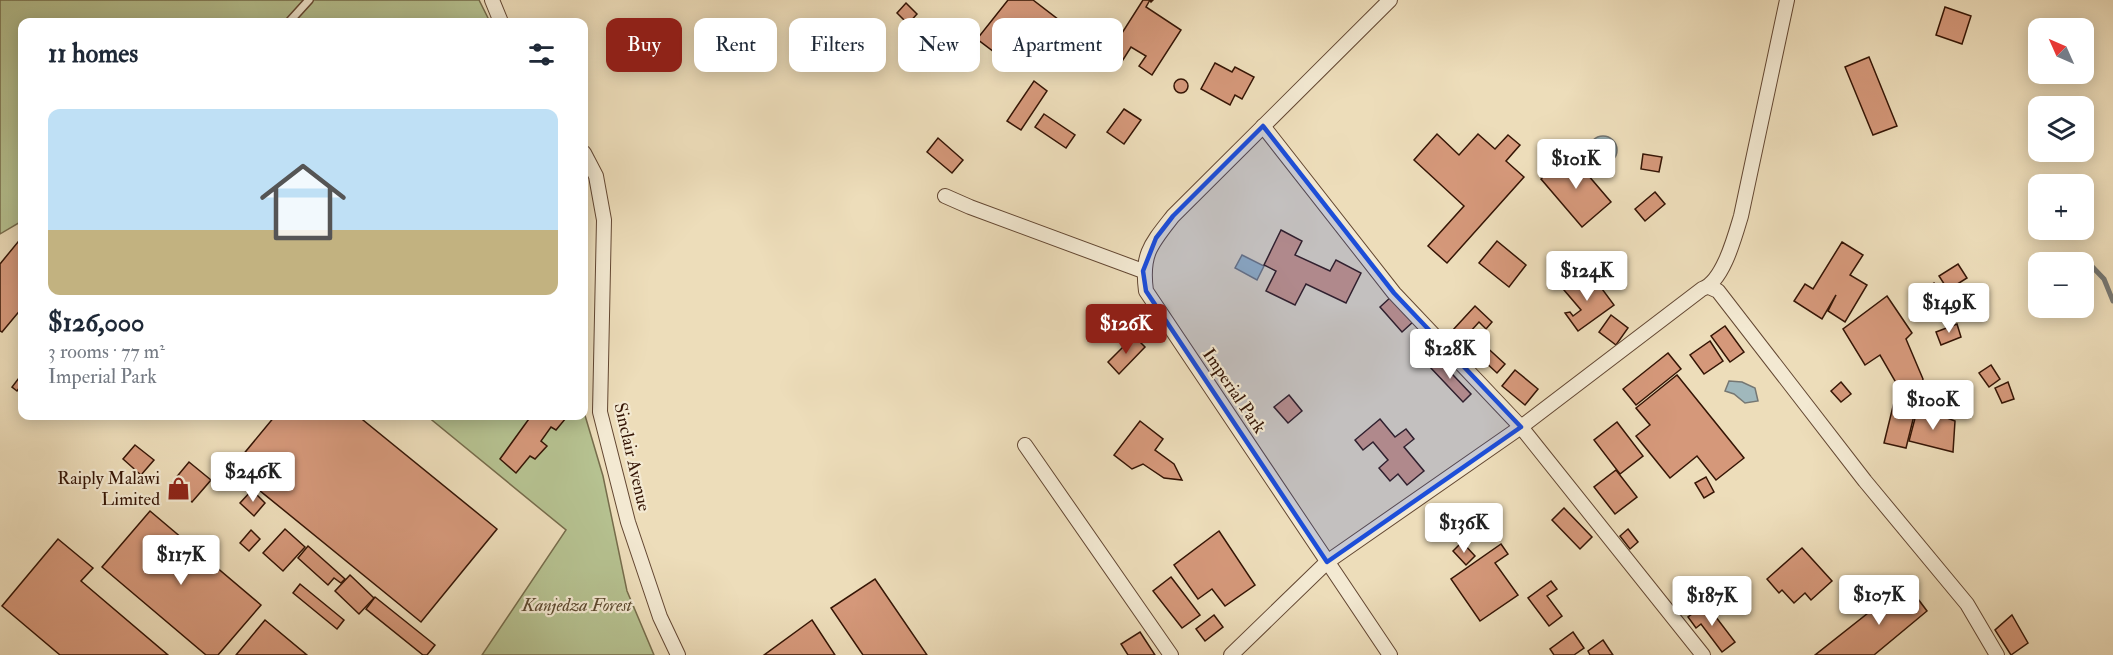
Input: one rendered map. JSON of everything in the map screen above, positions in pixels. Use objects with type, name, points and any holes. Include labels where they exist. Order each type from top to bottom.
[{"type":"street","points":[[492,0],[499,18]]},
{"type":"street","points":[[945,195],[970,207],[1143,271],[1152,246],[1173,216],[1390,0]]},
{"type":"street","points":[[1231,655],[1327,562],[1521,427],[1709,286],[1724,264],[1741,216],[1787,0]]},
{"type":"street","points":[[1263,126],[1394,293],[1521,427],[1703,655]]},
{"type":"street","name":"Sinclair Avenue","points":[[588,161],[596,176],[604,220],[600,412],[628,522],[660,617],[678,655]]},
{"type":"street","name":"Imperial Park","points":[[1143,271],[1146,291],[1390,655]]},
{"type":"street","points":[[1709,286],[1718,291],[1865,481],[1967,604],[1997,655]]},
{"type":"street","points":[[1025,445],[1172,655]]},
{"type":"lane","points":[[293,18],[309,0]]},
{"type":"highlighted area","points":[[1263,126],[1394,293],[1521,427],[1327,562],[1146,291],[1143,271],[1156,238],[1173,216]]},
{"type":"green space","points":[[0,0],[479,0],[488,18],[18,18],[18,223],[0,234]]},
{"type":"green space","name":"Kanjedza Forest","points":[[432,420],[586,420],[603,476],[627,591],[654,655],[482,655],[566,530]]},
{"type":"water","points":[[1603,136],[1613,140],[1617,150],[1613,160],[1603,164],[1593,160],[1589,150],[1593,140]]},
{"type":"water","points":[[1242,255],[1264,266],[1257,280],[1235,268]]},
{"type":"water","points":[[1729,381],[1742,382],[1755,388],[1758,401],[1745,403],[1734,394],[1725,391]]},
{"type":"building","points":[[1008,0],[1033,0],[1056,18],[994,18]]},
{"type":"building","points":[[1143,0],[1150,0],[1146,7],[1181,30],[1152,75],[1139,66],[1146,56],[1131,47],[1123,60],[1123,31]]},
{"type":"building","points":[[906,3],[917,14],[913,18],[902,18],[897,13]]},
{"type":"building","points":[[1945,7],[1971,16],[1962,44],[1936,35]]},
{"type":"building","points":[[992,20],[992,50],[980,41],[980,35]]},
{"type":"building","points":[[1869,57],[1897,126],[1873,135],[1845,67]]},
{"type":"building","points":[[1215,63],[1232,72],[1235,67],[1254,77],[1242,99],[1235,95],[1230,105],[1201,89]]},
{"type":"building","points":[[1181,79],[1186,81],[1188,86],[1186,91],[1181,93],[1176,91],[1174,86],[1176,81]]},
{"type":"building","points":[[1034,81],[1047,91],[1021,130],[1007,121]]},
{"type":"building","points":[[1124,109],[1141,120],[1124,144],[1107,132]]},
{"type":"building","points":[[1044,114],[1075,135],[1066,148],[1035,127]]},
{"type":"building","points":[[1437,134],[1459,155],[1478,134],[1495,149],[1508,135],[1520,145],[1506,161],[1524,177],[1447,263],[1428,246],[1464,206],[1414,160]]},
{"type":"building","points":[[938,138],[963,160],[952,173],[927,152]]},
{"type":"building","points":[[1570,154],[1611,202],[1582,227],[1541,179]]},
{"type":"building","points":[[1643,154],[1662,157],[1659,172],[1641,169]]},
{"type":"building","points":[[1655,192],[1665,204],[1645,221],[1635,209]]},
{"type":"building","points":[[1281,230],[1302,241],[1295,255],[1330,271],[1336,260],[1361,273],[1346,303],[1306,284],[1295,305],[1266,291],[1276,271],[1264,265]]},
{"type":"building","points":[[1497,241],[1526,265],[1509,287],[1479,263]]},
{"type":"building","points":[[18,242],[18,313],[2,332],[0,331],[0,264]]},
{"type":"building","points":[[1842,242],[1863,255],[1850,275],[1867,285],[1845,322],[1828,311],[1836,295],[1822,319],[1794,301],[1805,284],[1813,289]]},
{"type":"building","points":[[1958,264],[1967,278],[1948,290],[1939,276]]},
{"type":"building","points":[[1580,275],[1589,285],[1594,278],[1614,305],[1578,331],[1565,313],[1570,312],[1573,316],[1581,310],[1564,290]]},
{"type":"building","points":[[1934,283],[1941,294],[1932,299],[1925,289]]},
{"type":"building","points":[[1970,291],[1975,299],[1956,312],[1950,303]]},
{"type":"building","points":[[1392,296],[1414,321],[1402,332],[1380,307]]},
{"type":"building","points":[[1887,296],[1912,333],[1906,339],[1923,379],[1906,448],[1884,443],[1898,386],[1880,355],[1865,365],[1843,329]]},
{"type":"building","points":[[1475,306],[1492,322],[1486,329],[1479,322],[1470,332],[1505,364],[1497,373],[1452,331]]},
{"type":"building","points":[[1611,315],[1628,328],[1616,345],[1599,332]]},
{"type":"building","points":[[1957,324],[1961,337],[1941,345],[1936,332]]},
{"type":"building","points":[[1725,326],[1744,352],[1730,362],[1711,336]]},
{"type":"building","points":[[1134,336],[1145,347],[1119,374],[1108,362]]},
{"type":"building","points":[[1710,341],[1723,361],[1704,374],[1690,355]]},
{"type":"building","points":[[1668,353],[1681,369],[1636,405],[1623,389]]},
{"type":"building","points":[[1437,358],[1471,394],[1463,402],[1429,366]]},
{"type":"building","points":[[1991,365],[2000,379],[1989,387],[1979,373]]},
{"type":"building","points":[[1515,370],[1538,389],[1525,405],[1502,386]]},
{"type":"building","points":[[1677,375],[1744,458],[1716,480],[1697,456],[1670,478],[1636,436],[1650,425],[1636,408]]},
{"type":"building","points":[[18,379],[17,391],[12,387]]},
{"type":"building","points":[[1841,382],[1851,394],[1841,402],[1831,391]]},
{"type":"building","points":[[2008,382],[2014,399],[2002,403],[1995,388]]},
{"type":"building","points":[[1289,395],[1302,411],[1288,423],[1274,407]]},
{"type":"building","points":[[1918,407],[1955,421],[1953,452],[1909,441]]},
{"type":"building","points":[[1380,419],[1395,437],[1406,429],[1414,439],[1404,447],[1424,471],[1407,485],[1398,474],[1390,481],[1379,468],[1388,460],[1373,442],[1363,450],[1355,440]]},
{"type":"building","points":[[272,420],[363,420],[497,529],[421,622],[232,468]]},
{"type":"building","points":[[528,420],[564,420],[556,430],[551,427],[541,441],[547,446],[535,459],[530,456],[516,473],[500,459]]},
{"type":"building","points":[[1140,421],[1163,439],[1155,450],[1174,464],[1182,480],[1164,478],[1143,464],[1132,469],[1114,455]]},
{"type":"building","points":[[1617,422],[1643,456],[1620,474],[1594,440]]},
{"type":"building","points":[[135,445],[154,460],[141,475],[123,459]]},
{"type":"building","points":[[189,462],[211,480],[192,502],[170,485]]},
{"type":"building","points":[[1616,470],[1637,497],[1615,514],[1594,487]]},
{"type":"building","points":[[1706,477],[1714,492],[1704,498],[1695,483]]},
{"type":"building","points":[[252,490],[265,503],[254,516],[240,503]]},
{"type":"building","points":[[1564,508],[1592,537],[1580,549],[1552,520]]},
{"type":"building","points":[[150,511],[261,605],[218,655],[206,655],[102,567]]},
{"type":"building","points":[[285,529],[305,547],[283,571],[263,553]]},
{"type":"building","points":[[1628,529],[1638,542],[1630,549],[1620,536]]},
{"type":"building","points":[[251,530],[260,539],[249,551],[240,543]]},
{"type":"building","points":[[1219,531],[1255,585],[1225,606],[1212,589],[1198,599],[1174,565]]},
{"type":"building","points":[[58,539],[93,568],[81,581],[168,655],[60,655],[2,606]]},
{"type":"building","points":[[1462,542],[1475,556],[1466,565],[1453,551]]},
{"type":"building","points":[[1501,544],[1508,554],[1495,563],[1518,595],[1480,621],[1451,579]]},
{"type":"building","points":[[308,546],[345,579],[341,583],[334,578],[328,585],[298,558]]},
{"type":"building","points":[[1802,548],[1832,581],[1811,600],[1805,593],[1794,603],[1782,590],[1779,593],[1767,579]]},
{"type":"building","points":[[350,575],[374,598],[359,614],[335,591]]},
{"type":"building","points":[[1171,577],[1200,615],[1182,628],[1153,591]]},
{"type":"building","points":[[875,579],[927,655],[863,655],[831,608]]},
{"type":"building","points":[[1551,581],[1557,589],[1547,596],[1562,616],[1549,626],[1528,598]]},
{"type":"building","points":[[1906,583],[1927,611],[1874,655],[1815,655]]},
{"type":"building","points":[[300,584],[344,620],[337,629],[293,593]]},
{"type":"building","points":[[1727,593],[1733,602],[1721,611],[1715,602]]},
{"type":"building","points":[[375,597],[435,645],[427,655],[423,655],[366,609]]},
{"type":"building","points":[[1706,604],[1735,642],[1722,652],[1701,624],[1696,628],[1688,617]]},
{"type":"building","points":[[1214,615],[1223,627],[1205,641],[1196,629]]},
{"type":"building","points":[[2012,615],[2028,643],[2011,655],[1995,630]]},
{"type":"building","points":[[265,620],[307,655],[236,655]]},
{"type":"building","points":[[812,620],[835,655],[764,655]]},
{"type":"building","points":[[1140,632],[1155,655],[1128,655],[1121,644]]},
{"type":"building","points":[[1573,632],[1584,648],[1574,655],[1554,655],[1550,649]]},
{"type":"building","points":[[1603,640],[1613,655],[1590,655],[1588,651]]},
{"type":"waterway","points":[[2094,269],[2104,279],[2113,301]]},
{"type":"place","name":"Raiply Malawi Limited","points":[[178,488]]}]
